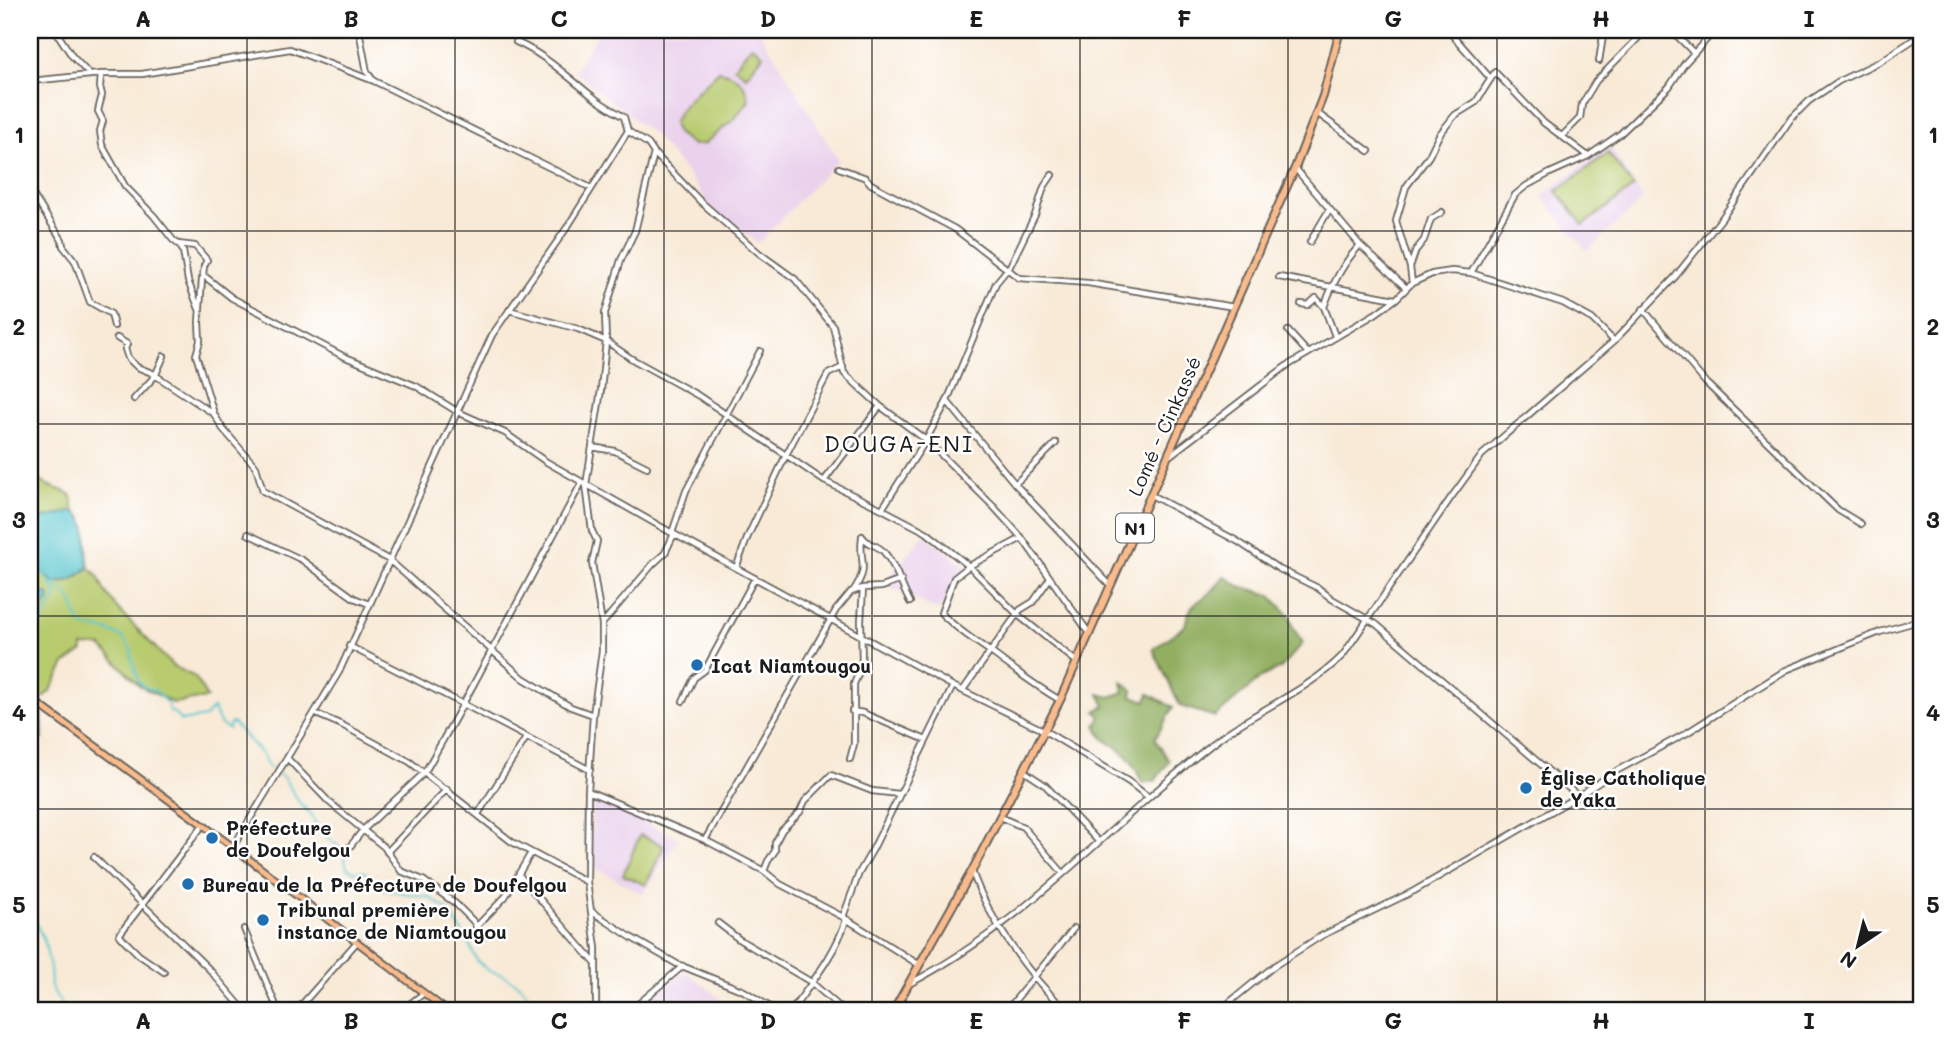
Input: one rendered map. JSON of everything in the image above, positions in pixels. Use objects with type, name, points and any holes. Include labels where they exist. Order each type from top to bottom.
[{"type":"highway","name":"Lomé - Cinkassé","points":[[894,1010],[972,871],[1060,700],[1295,168],[1317,113],[1340,30]]},
{"type":"main road","points":[[30,698],[233,847],[446,1010]]},
{"type":"street","points":[[55,30],[72,56],[90,75]]},
{"type":"street","points":[[359,30],[367,72],[374,81]]},
{"type":"street","points":[[1448,30],[1491,79]]},
{"type":"street","points":[[1599,61],[1604,30]]},
{"type":"street","points":[[1562,136],[1580,118],[1582,104],[1596,82],[1646,30]]},
{"type":"street","points":[[1671,30],[1694,53]]},
{"type":"street","points":[[1471,273],[1516,195],[1538,180],[1588,156],[1620,134],[1669,87],[1715,30]]},
{"type":"street","points":[[908,985],[945,965],[1041,894],[1147,796],[1223,737],[1327,671],[1343,655],[1482,455],[1614,341],[1675,277],[1722,218],[1790,120],[1809,101],[1839,80],[1881,61],[1922,34]]},
{"type":"street","points":[[516,42],[526,46],[624,117],[628,131],[648,144],[700,201],[760,253],[795,279],[833,326],[844,373],[880,407],[926,440],[1022,538],[1089,633]]},
{"type":"street","points":[[30,81],[101,74],[142,74],[290,49],[374,81],[592,188]]},
{"type":"street","points":[[1412,283],[1396,220],[1406,187],[1430,156],[1439,135],[1455,115],[1476,102],[1495,72],[1544,123],[1588,156]]},
{"type":"street","points":[[101,74],[102,95],[99,111],[103,121],[100,131],[102,145],[125,186],[183,251],[188,281],[200,310]]},
{"type":"street","points":[[1317,113],[1369,151]]},
{"type":"street","points":[[233,847],[339,672],[492,335],[628,131]]},
{"type":"street","points":[[348,849],[363,830],[425,772],[584,483],[601,390],[606,313],[621,260],[635,232],[654,153]]},
{"type":"street","points":[[839,168],[866,178],[871,184],[955,229],[1023,280],[1088,283],[1234,307]]},
{"type":"street","points":[[1295,168],[1360,246],[1406,288]]},
{"type":"street","points":[[881,509],[926,440],[947,401],[978,332],[996,283],[1010,265],[1035,215],[1044,187],[1052,176]]},
{"type":"street","points":[[30,186],[63,246],[75,261],[90,302],[111,314],[114,326]]},
{"type":"street","points":[[1310,243],[1329,210]]},
{"type":"street","points":[[1410,267],[1431,219],[1442,212]]},
{"type":"street","points":[[178,244],[195,246],[207,260],[203,275],[232,298],[342,356],[416,386],[458,411],[505,433],[545,461],[736,568],[953,686],[1045,731],[1129,782],[1147,796]]},
{"type":"street","points":[[1324,307],[1331,287],[1351,254],[1360,246]]},
{"type":"street","points":[[1167,458],[1285,367],[1374,314],[1396,299],[1412,283],[1432,274],[1452,271],[1471,273],[1563,303],[1592,319],[1614,341]]},
{"type":"street","points":[[1279,277],[1396,299]]},
{"type":"street","points":[[202,279],[200,341],[196,355],[214,414],[223,429],[257,467],[263,491],[389,560],[523,678],[571,707],[593,715]]},
{"type":"street","points":[[1301,304],[1308,305],[1315,298],[1324,307],[1335,336]]},
{"type":"street","points":[[1643,309],[1706,383],[1838,510],[1861,524]]},
{"type":"street","points":[[509,310],[578,328],[606,341],[632,359],[688,389],[824,481],[926,532],[969,566],[1018,615],[1077,662]]},
{"type":"street","points":[[1288,331],[1308,353]]},
{"type":"street","points":[[117,338],[127,344],[125,349],[128,358],[137,367],[214,414]]},
{"type":"street","points":[[602,624],[665,553],[686,491],[760,351]]},
{"type":"street","points":[[134,399],[155,376],[164,356]]},
{"type":"street","points":[[736,568],[786,455],[828,374],[843,367]]},
{"type":"street","points":[[947,401],[1015,484],[1110,585]]},
{"type":"street","points":[[824,481],[880,407]]},
{"type":"street","points":[[1015,484],[1056,443]]},
{"type":"street","points":[[592,447],[615,452],[647,467]]},
{"type":"street","points":[[584,483],[592,531],[597,541],[592,563],[602,624],[602,651],[593,715],[588,791],[587,883],[596,964],[596,1010]]},
{"type":"street","points":[[1150,495],[1237,541],[1279,569],[1318,588],[1376,624],[1578,796]]},
{"type":"street","points":[[248,534],[302,560],[354,598],[369,604]]},
{"type":"street","points":[[705,840],[831,618],[863,576],[860,548],[862,536],[865,542],[883,550],[901,580],[902,589],[910,602]]},
{"type":"street","points":[[1022,538],[969,566],[954,578],[940,613],[957,630],[1019,676],[1060,700]]},
{"type":"street","points":[[683,701],[694,678],[705,670],[755,578]]},
{"type":"street","points":[[963,690],[1024,606],[1033,602],[1050,578]]},
{"type":"street","points":[[851,592],[882,587],[901,580]]},
{"type":"street","points":[[850,759],[853,744],[854,684],[862,665],[863,588]]},
{"type":"street","points":[[1220,1010],[1274,966],[1321,936],[1414,891],[1618,770],[1685,734],[1786,670],[1880,632],[1922,620]]},
{"type":"street","points":[[349,646],[590,770]]},
{"type":"street","points":[[792,1010],[842,935],[844,918],[859,873],[953,686]]},
{"type":"street","points":[[852,711],[863,713],[926,740]]},
{"type":"street","points":[[314,713],[342,724],[425,772],[512,842],[587,883]]},
{"type":"street","points":[[478,814],[526,738]]},
{"type":"street","points":[[287,758],[329,802],[387,852],[401,871],[423,880],[456,904],[483,937]]},
{"type":"street","points":[[1024,771],[1045,785],[1098,841]]},
{"type":"street","points":[[764,871],[775,852],[775,843],[782,830],[800,812],[805,800],[831,775],[872,791],[898,794]]},
{"type":"street","points":[[387,852],[447,789]]},
{"type":"street","points":[[588,791],[705,840],[764,871],[780,884],[844,918],[918,964]]},
{"type":"street","points":[[999,817],[1023,827],[1063,873]]},
{"type":"street","points":[[164,972],[139,955],[119,935],[203,825]]},
{"type":"street","points":[[476,927],[505,897],[531,853]]},
{"type":"street","points":[[94,858],[209,970],[244,1010]]},
{"type":"street","points":[[972,871],[979,894],[999,925],[1035,977],[1066,1010]]},
{"type":"street","points":[[519,875],[596,964]]},
{"type":"street","points":[[591,911],[632,938],[683,966],[744,991],[775,1010]]},
{"type":"street","points":[[718,923],[740,940],[811,982],[843,1010]]},
{"type":"street","points":[[1007,1010],[1074,928]]},
{"type":"street","points":[[244,929],[278,1010]]},
{"type":"street","points":[[297,1010],[356,943]]},
{"type":"street","points":[[631,1010],[683,966]]},
{"type":"street","points":[[402,1010],[424,993]]},
{"type":"shaded area","points":[[600,30],[759,30],[838,160],[758,243],[711,208],[687,173],[654,135],[574,71]]},
{"type":"shaded area","points":[[1609,145],[1643,199],[1587,251],[1541,196]]},
{"type":"shaded area","points":[[925,534],[970,571],[955,584],[938,611],[890,587],[892,573]]},
{"type":"shaded area","points":[[592,798],[679,839],[643,894],[590,865]]},
{"type":"shaded area","points":[[685,971],[734,1010],[636,1010]]},
{"type":"green space","points":[[752,45],[763,55],[746,76],[734,67]]},
{"type":"green space","points":[[719,71],[740,80],[749,101],[734,119],[704,144],[693,145],[677,133],[673,124],[687,102]]},
{"type":"green space","points":[[1608,153],[1634,187],[1583,225],[1557,191]]},
{"type":"green space","points":[[30,474],[47,485],[71,494],[74,511],[30,521]]},
{"type":"green space","points":[[89,567],[98,576],[104,590],[118,609],[173,666],[195,677],[207,698],[173,703],[140,686],[101,646],[83,646],[83,651],[65,664],[51,690],[38,702],[30,695],[30,618],[44,607],[48,594],[35,591],[35,571],[36,569],[56,582],[67,582]]},
{"type":"green space","points":[[1224,576],[1240,586],[1270,595],[1289,615],[1293,628],[1303,643],[1281,668],[1263,676],[1215,717],[1180,706],[1153,649],[1185,626],[1195,604],[1213,590]]},
{"type":"green space","points":[[1122,682],[1133,690],[1132,696],[1146,701],[1149,694],[1173,707],[1155,739],[1169,761],[1155,781],[1142,783],[1130,760],[1103,738],[1096,725],[1101,717],[1096,711],[1105,706],[1099,694],[1110,697],[1124,692]]},
{"type":"green space","points":[[30,703],[42,714],[43,739],[30,737]]},
{"type":"green space","points":[[640,835],[664,846],[646,885],[623,875]]},
{"type":"water","points":[[74,511],[84,521],[86,528],[89,567],[73,579],[55,583],[36,569],[32,586],[35,591],[48,594],[50,599],[30,618],[30,521]]},
{"type":"waterway","points":[[39,570],[71,599],[82,626],[109,631],[122,637],[131,649],[139,682],[156,691],[168,704],[170,712],[181,721],[205,717],[213,708],[221,725],[228,729],[231,723],[234,724],[263,756],[267,766],[284,778],[301,805],[312,815],[319,831],[342,849],[347,868],[355,872],[363,871],[385,890],[429,897],[449,911],[477,961],[488,970],[520,985],[541,1010]]},
{"type":"waterway","points":[[30,643],[38,634],[43,618],[57,597],[50,584]]},
{"type":"waterway","points":[[30,655],[33,669],[30,688]]},
{"type":"waterway","points":[[30,702],[35,731],[30,742]]},
{"type":"waterway","points":[[30,882],[36,923],[45,943],[51,987],[63,1007],[62,1010]]},
{"type":"place","name":"Icat Niamtougou","points":[[697,665]]},
{"type":"place","name":"Église Catholique de Yaka","points":[[1526,788]]},
{"type":"place","name":"Préfecture de Doufelgou","points":[[212,838]]},
{"type":"place","name":"Bureau de la Préfecture de Doufelgou","points":[[188,884]]},
{"type":"place","name":"Tribunal première instance de Niamtougou","points":[[263,920]]},
{"type":"district","name":"DOUGA-ENI","points":[[899,443]]}]
